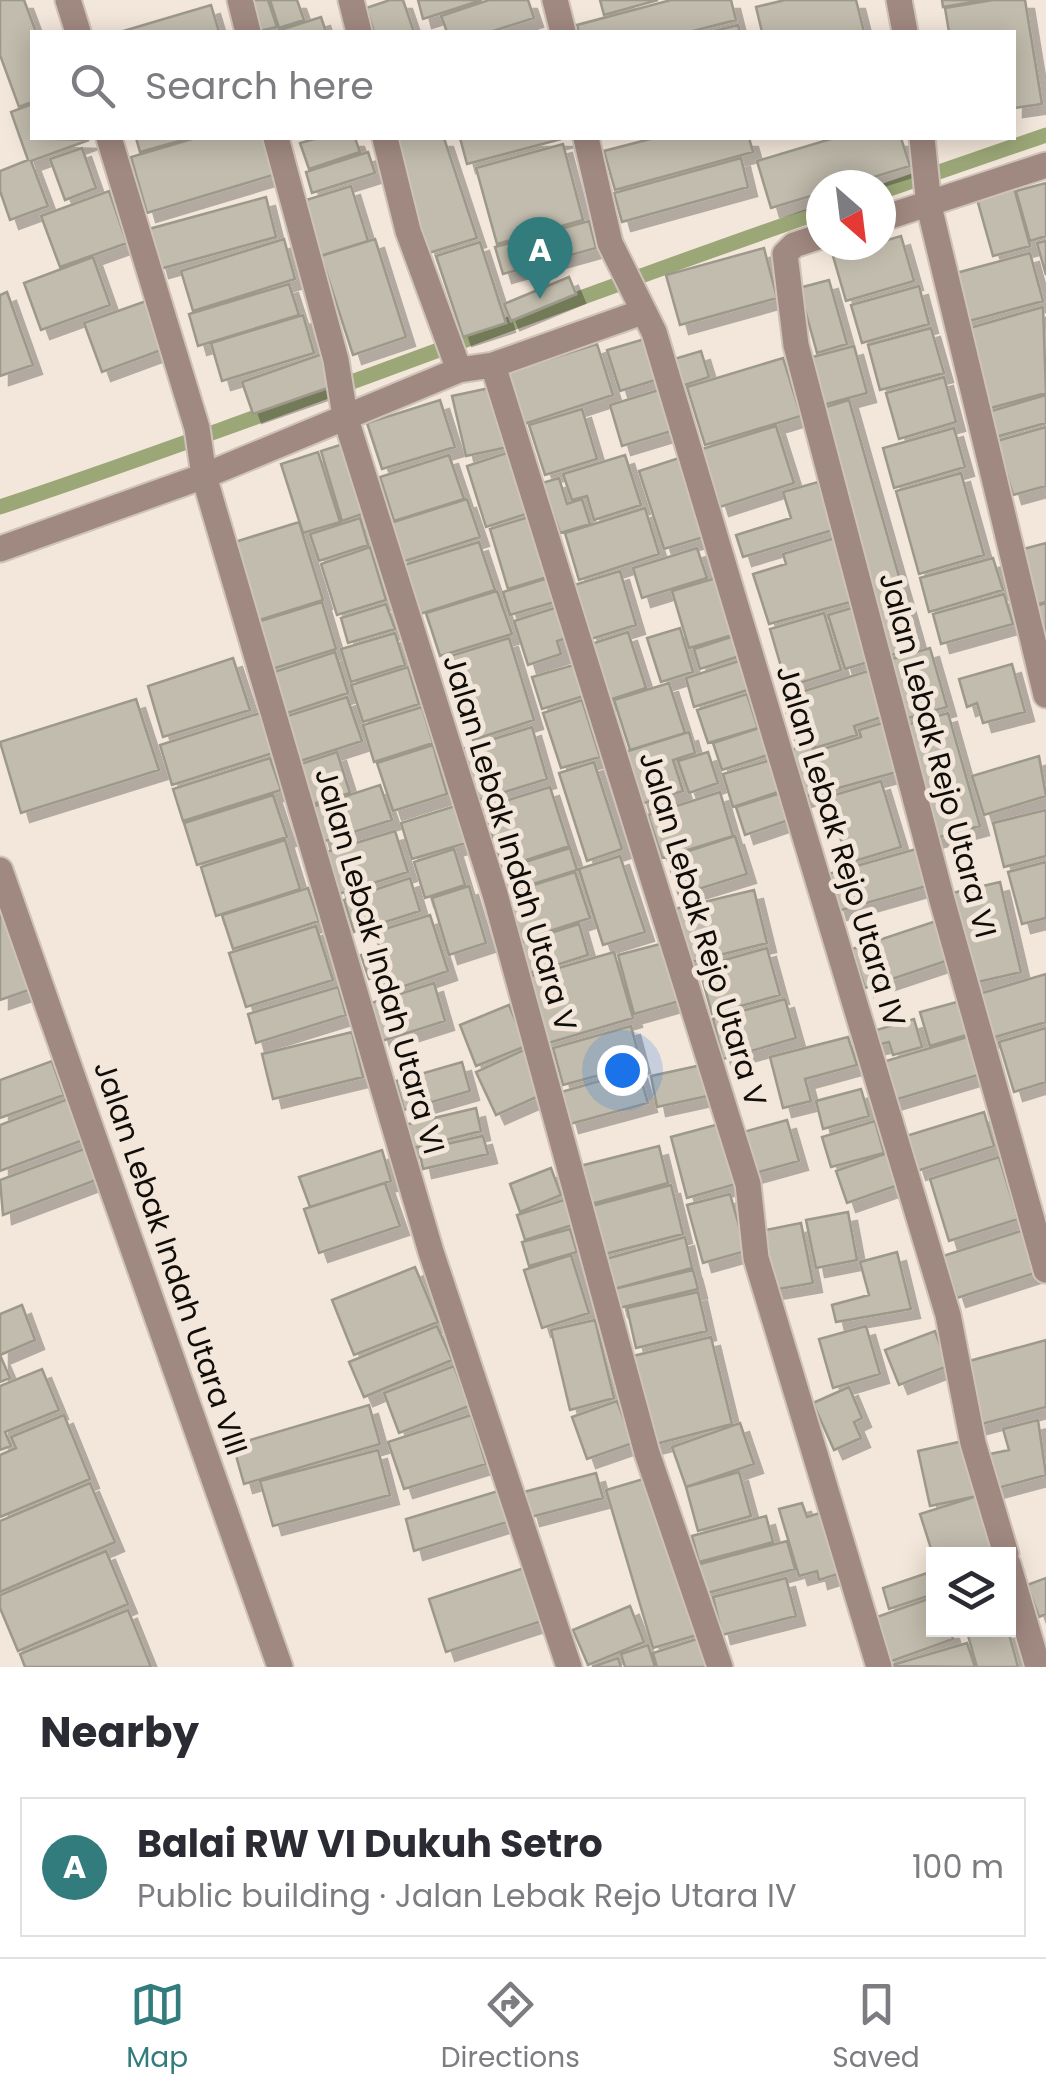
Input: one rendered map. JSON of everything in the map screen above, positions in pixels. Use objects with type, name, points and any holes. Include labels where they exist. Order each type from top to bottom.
[{"type":"street","points":[[68,0],[77,30]]},
{"type":"street","points":[[240,0],[248,30]]},
{"type":"street","points":[[351,0],[358,30]]},
{"type":"street","points":[[555,0],[562,30]]},
{"type":"street","points":[[899,0],[905,30]]},
{"type":"street","name":"Jalan Lebak Indah Utara VI","points":[[111,140],[197,428],[203,469],[431,1252],[570,1667]]},
{"type":"street","name":"Jalan Lebak Indah Utara V","points":[[277,140],[336,360],[344,410],[495,894],[647,1453],[720,1667]]},
{"type":"street","points":[[385,140],[408,231],[458,364]]},
{"type":"street","name":"Jalan Lebak Rejo Utara IV","points":[[586,140],[610,243],[654,332],[948,1315],[973,1442],[1004,1547]]},
{"type":"street","points":[[922,140],[928,185],[1046,695]]},
{"type":"street","points":[[896,209],[928,185],[1046,165]]},
{"type":"street","name":"Jalan Lebak Rejo Utara VI","points":[[806,241],[785,254],[796,346],[942,900],[1046,1270]]},
{"type":"street","points":[[0,550],[458,364],[493,365],[642,312]]},
{"type":"street","name":"Jalan Lebak Rejo Utara V","points":[[493,365],[748,1184],[756,1258],[879,1667]]},
{"type":"street","name":"Jalan Lebak Indah Utara VIII","points":[[0,870],[280,1667]]},
{"type":"street","points":[[1016,1591],[1038,1667]]},
{"type":"building","points":[[0,0],[24,0],[35,30],[30,30],[30,103],[19,107],[0,55]]},
{"type":"building","points":[[245,0],[268,0],[277,27],[254,30]]},
{"type":"building","points":[[270,0],[297,0],[304,20],[279,28]]},
{"type":"building","points":[[403,0],[413,30],[373,30],[366,8]]},
{"type":"building","points":[[418,0],[482,0],[423,19]]},
{"type":"building","points":[[489,0],[528,0],[534,18],[496,30],[446,30],[441,16]]},
{"type":"building","points":[[600,0],[658,0],[604,15]]},
{"type":"building","points":[[671,0],[731,0],[736,20],[697,30],[578,30],[577,25]]},
{"type":"building","points":[[785,0],[856,0],[864,30],[762,30],[756,7]]},
{"type":"building","points":[[942,0],[985,0],[943,7]]},
{"type":"building","points":[[993,0],[1025,0],[1042,104],[1016,108],[1016,30],[949,30],[945,8]]},
{"type":"building","points":[[211,5],[218,30],[127,30]]},
{"type":"building","points":[[321,17],[325,30],[280,30]]},
{"type":"building","points":[[30,105],[30,140],[89,140],[31,161],[48,206],[10,220],[0,191],[0,171],[28,160],[11,112]]},
{"type":"building","points":[[137,140],[183,140],[140,152]]},
{"type":"building","points":[[188,140],[274,140],[283,172],[147,213],[131,157]]},
{"type":"building","points":[[356,140],[360,152],[309,169],[300,143]]},
{"type":"building","points":[[392,140],[445,140],[477,238],[429,253]]},
{"type":"building","points":[[461,140],[557,140],[467,164]]},
{"type":"building","points":[[646,140],[750,140],[753,152],[615,190],[604,151]]},
{"type":"building","points":[[827,140],[902,140],[910,166],[896,170],[806,170],[806,198],[771,208],[757,161]]},
{"type":"building","points":[[563,144],[583,220],[497,244],[476,168]]},
{"type":"building","points":[[82,148],[96,188],[65,200],[50,159]]},
{"type":"building","points":[[368,152],[375,173],[312,193],[306,172]]},
{"type":"building","points":[[741,158],[748,187],[622,222],[614,193]]},
{"type":"building","points":[[1046,183],[1046,236],[1030,241],[1016,191]]},
{"type":"building","points":[[351,186],[368,241],[320,256],[303,201]]},
{"type":"building","points":[[1014,188],[1030,246],[993,256],[977,199]]},
{"type":"building","points":[[109,191],[127,243],[60,267],[41,216]]},
{"type":"building","points":[[266,197],[276,237],[160,269],[149,229]]},
{"type":"building","points":[[589,221],[596,248],[503,274],[495,247]]},
{"type":"building","points":[[901,236],[914,281],[846,301],[834,260],[896,260],[896,237]]},
{"type":"building","points":[[284,239],[295,279],[193,311],[181,271]]},
{"type":"building","points":[[375,239],[406,337],[353,355],[321,256]]},
{"type":"building","points":[[1046,241],[1046,275],[1037,243]]},
{"type":"building","points":[[480,242],[506,323],[463,337],[436,256]]},
{"type":"building","points":[[764,248],[777,298],[680,325],[666,275]]},
{"type":"building","points":[[1030,253],[1043,301],[962,323],[949,275]]},
{"type":"building","points":[[93,257],[110,305],[41,330],[24,283]]},
{"type":"building","points":[[569,277],[576,294],[511,321],[504,304]]},
{"type":"building","points":[[829,280],[847,344],[817,353],[799,288]]},
{"type":"building","points":[[289,284],[299,315],[198,346],[189,314]]},
{"type":"building","points":[[919,286],[929,324],[862,343],[851,305]]},
{"type":"building","points":[[7,292],[33,365],[0,376],[0,295]]},
{"type":"building","points":[[146,301],[164,349],[102,372],[84,323]]},
{"type":"building","points":[[1043,307],[1046,393],[987,409],[966,329]]},
{"type":"building","points":[[303,315],[314,353],[222,381],[211,343]]},
{"type":"building","points":[[931,328],[944,373],[880,390],[868,345]]},
{"type":"building","points":[[648,338],[662,378],[620,391],[607,350]]},
{"type":"building","points":[[597,344],[613,395],[524,424],[508,372]]},
{"type":"building","points":[[854,346],[867,393],[819,406],[805,359]]},
{"type":"building","points":[[701,351],[709,377],[682,386],[674,359]]},
{"type":"building","points":[[325,353],[336,385],[253,414],[242,382]]},
{"type":"building","points":[[783,358],[801,416],[705,445],[687,387]]},
{"type":"building","points":[[944,377],[956,422],[899,439],[886,393]]},
{"type":"building","points":[[494,387],[508,447],[466,456],[452,396]]},
{"type":"building","points":[[662,389],[675,430],[622,446],[610,405]]},
{"type":"building","points":[[1046,395],[1046,423],[988,439],[981,414]]},
{"type":"building","points":[[440,400],[455,447],[382,469],[367,423]]},
{"type":"building","points":[[849,400],[919,647],[884,657],[816,410]]},
{"type":"building","points":[[582,409],[597,459],[545,475],[529,425]]},
{"type":"building","points":[[776,426],[794,483],[720,507],[702,449]]},
{"type":"building","points":[[1046,427],[1046,486],[1013,495],[997,441]]},
{"type":"building","points":[[954,428],[965,467],[894,488],[883,448]]},
{"type":"building","points":[[346,443],[368,512],[342,521],[321,451]]},
{"type":"building","points":[[318,452],[340,522],[303,533],[281,464]]},
{"type":"building","points":[[510,452],[529,513],[486,527],[467,466]]},
{"type":"building","points":[[449,455],[464,499],[394,521],[380,477]]},
{"type":"building","points":[[625,455],[641,505],[594,520],[587,496],[572,500],[563,474]]},
{"type":"building","points":[[682,457],[707,536],[664,549],[639,471]]},
{"type":"building","points":[[961,473],[984,555],[919,574],[896,491]]},
{"type":"building","points":[[559,478],[567,504],[582,499],[590,524],[560,533],[542,483]]},
{"type":"building","points":[[818,482],[833,530],[743,557],[736,535],[791,518],[783,492]]},
{"type":"building","points":[[467,499],[480,537],[402,562],[390,523]]},
{"type":"building","points":[[645,508],[659,554],[579,580],[565,533]]},
{"type":"building","points":[[535,515],[554,575],[508,589],[490,529]]},
{"type":"building","points":[[360,518],[368,545],[319,561],[310,534]]},
{"type":"building","points":[[299,522],[323,600],[250,623],[225,545]]},
{"type":"building","points":[[838,537],[858,600],[769,624],[753,574],[786,564],[783,554]]},
{"type":"building","points":[[479,542],[495,590],[420,614],[404,565]]},
{"type":"building","points":[[1046,543],[1046,602],[1031,606],[1016,551]]},
{"type":"building","points":[[370,547],[386,600],[337,615],[321,564]]},
{"type":"building","points":[[697,548],[707,578],[642,598],[633,568]]},
{"type":"building","points":[[993,558],[1003,590],[929,612],[920,578]]},
{"type":"building","points":[[620,571],[636,625],[591,639],[574,585]]},
{"type":"building","points":[[726,575],[743,632],[689,648],[672,591]]},
{"type":"building","points":[[551,577],[558,601],[510,615],[503,592]]},
{"type":"building","points":[[497,591],[512,634],[440,656],[426,613]]},
{"type":"building","points":[[1004,594],[1013,624],[941,644],[933,614]]},
{"type":"building","points":[[322,602],[336,649],[269,670],[254,623]]},
{"type":"building","points":[[1046,603],[1046,654],[1029,608]]},
{"type":"building","points":[[386,604],[395,629],[348,643],[341,618]]},
{"type":"building","points":[[564,605],[573,636],[557,641],[561,654],[528,665],[514,621]]},
{"type":"building","points":[[855,607],[872,661],[845,669],[828,615]]},
{"type":"building","points":[[824,613],[841,670],[787,687],[770,629]]},
{"type":"building","points":[[680,628],[693,672],[661,682],[647,638]]},
{"type":"building","points":[[628,632],[646,688],[606,701],[588,645]]},
{"type":"building","points":[[395,633],[405,665],[351,682],[341,649]]},
{"type":"building","points":[[737,635],[743,655],[700,669],[694,649]]},
{"type":"building","points":[[509,638],[534,720],[473,740],[447,657]]},
{"type":"building","points":[[930,648],[947,707],[901,720],[885,661]]},
{"type":"building","points":[[335,652],[348,693],[278,716],[265,675]]},
{"type":"building","points":[[233,658],[250,710],[163,737],[148,686]]},
{"type":"building","points":[[742,660],[751,689],[694,707],[686,678]]},
{"type":"building","points":[[577,664],[587,695],[542,709],[532,677]]},
{"type":"building","points":[[1012,664],[1025,712],[983,723],[977,703],[967,707],[959,679]]},
{"type":"building","points":[[408,667],[419,704],[363,722],[351,685]]},
{"type":"building","points":[[868,671],[882,717],[854,726],[857,735],[815,748],[812,738],[796,743],[782,698]]},
{"type":"building","points":[[669,683],[685,733],[630,750],[614,700]]},
{"type":"building","points":[[747,694],[758,728],[708,743],[697,710]]},
{"type":"building","points":[[347,697],[362,741],[291,764],[278,719]]},
{"type":"building","points":[[136,699],[159,770],[21,813],[0,742]]},
{"type":"building","points":[[582,700],[600,757],[561,768],[543,713]]},
{"type":"building","points":[[422,707],[433,743],[374,762],[363,725]]},
{"type":"building","points":[[260,713],[273,753],[172,785],[160,745]]},
{"type":"building","points":[[948,713],[980,826],[932,839],[900,727]]},
{"type":"building","points":[[882,723],[897,772],[802,798],[788,751],[811,743],[814,752],[861,737],[859,730]]},
{"type":"building","points":[[532,727],[547,779],[479,800],[462,749]]},
{"type":"building","points":[[759,728],[768,755],[722,770],[713,743]]},
{"type":"building","points":[[689,732],[695,753],[673,760],[683,791],[641,804],[625,752]]},
{"type":"building","points":[[433,745],[447,794],[393,811],[377,763]]},
{"type":"building","points":[[337,752],[350,793],[307,806],[295,766]]},
{"type":"building","points":[[708,752],[718,783],[689,793],[678,761]]},
{"type":"building","points":[[1039,756],[1046,796],[984,815],[972,776]]},
{"type":"building","points":[[270,758],[281,790],[183,821],[173,789]]},
{"type":"building","points":[[771,760],[781,791],[733,807],[723,774]]},
{"type":"building","points":[[594,762],[622,849],[587,861],[559,773]]},
{"type":"building","points":[[881,781],[901,847],[848,863],[828,797]]},
{"type":"building","points":[[380,785],[392,820],[322,842],[312,807]]},
{"type":"building","points":[[550,787],[569,846],[502,868],[483,808]]},
{"type":"building","points":[[720,792],[733,836],[662,858],[648,815]]},
{"type":"building","points":[[781,793],[789,820],[745,835],[736,807]]},
{"type":"building","points":[[273,795],[287,837],[197,865],[184,823]]},
{"type":"building","points":[[455,806],[466,843],[412,859],[401,823]]},
{"type":"building","points":[[1046,810],[1046,856],[1004,867],[993,823]]},
{"type":"building","points":[[395,831],[408,872],[339,894],[326,852]]},
{"type":"building","points":[[735,836],[747,874],[679,895],[667,858]]},
{"type":"building","points":[[285,840],[300,889],[216,916],[201,867]]},
{"type":"building","points":[[923,847],[934,884],[838,911],[828,874]]},
{"type":"building","points":[[570,848],[577,870],[502,894],[496,871]]},
{"type":"building","points":[[454,849],[465,885],[425,898],[414,862]]},
{"type":"building","points":[[620,856],[645,932],[603,945],[579,869]]},
{"type":"building","points":[[1046,862],[1046,918],[1022,924],[1008,872]]},
{"type":"building","points":[[575,872],[590,918],[519,941],[505,894]]},
{"type":"building","points":[[410,878],[420,911],[354,932],[344,900]]},
{"type":"building","points":[[1000,882],[1021,972],[969,984],[948,894]]},
{"type":"building","points":[[469,886],[486,943],[449,955],[432,898]]},
{"type":"building","points":[[308,888],[319,921],[233,949],[222,915]]},
{"type":"building","points":[[754,890],[767,943],[688,963],[675,909]]},
{"type":"building","points":[[0,904],[32,989],[0,1000]]},
{"type":"building","points":[[430,915],[448,971],[393,990],[388,973],[369,979],[361,955],[380,949],[375,932]]},
{"type":"building","points":[[936,921],[949,960],[865,988],[852,949]]},
{"type":"building","points":[[579,924],[588,955],[528,974],[519,943]]},
{"type":"building","points":[[316,926],[333,980],[246,1007],[229,953]]},
{"type":"building","points":[[664,943],[680,1001],[634,1014],[618,955]]},
{"type":"building","points":[[767,948],[780,995],[712,1014],[699,967]]},
{"type":"building","points":[[614,952],[633,1018],[545,1044],[527,977]]},
{"type":"building","points":[[1046,974],[1046,1022],[985,1040],[972,996]]},
{"type":"building","points":[[434,983],[445,1021],[382,1041],[371,1003]]},
{"type":"building","points":[[338,987],[346,1015],[256,1043],[248,1014]]},
{"type":"building","points":[[785,999],[796,1038],[723,1059],[713,1019]]},
{"type":"building","points":[[964,1000],[973,1033],[930,1046],[920,1012]]},
{"type":"building","points":[[509,1005],[526,1046],[476,1066],[460,1025]]},
{"type":"building","points":[[914,1019],[922,1047],[893,1055],[889,1042],[877,1045],[873,1031]]},
{"type":"building","points":[[631,1026],[641,1064],[563,1085],[553,1048]]},
{"type":"building","points":[[1046,1028],[1046,1082],[1014,1092],[999,1042]]},
{"type":"building","points":[[352,1032],[363,1077],[273,1099],[262,1054]]},
{"type":"building","points":[[974,1035],[985,1073],[891,1101],[879,1063]]},
{"type":"building","points":[[848,1037],[857,1065],[805,1079],[811,1101],[783,1108],[770,1057]]},
{"type":"building","points":[[528,1048],[548,1092],[496,1115],[476,1072]]},
{"type":"building","points":[[52,1061],[64,1095],[0,1118],[0,1080]]},
{"type":"building","points":[[462,1062],[470,1091],[404,1110],[396,1081]]},
{"type":"building","points":[[706,1064],[712,1095],[657,1107],[651,1076]]},
{"type":"building","points":[[638,1070],[648,1103],[570,1124],[561,1092]]},
{"type":"building","points":[[861,1089],[869,1116],[823,1129],[816,1101]]},
{"type":"building","points":[[68,1099],[83,1140],[0,1171],[0,1125]]},
{"type":"building","points":[[476,1108],[481,1131],[410,1149],[404,1125]]},
{"type":"building","points":[[984,1112],[994,1146],[917,1171],[906,1136]]},
{"type":"building","points":[[787,1120],[799,1161],[748,1175],[736,1134]]},
{"type":"building","points":[[875,1121],[884,1153],[831,1167],[822,1137]]},
{"type":"building","points":[[719,1124],[736,1184],[687,1198],[671,1137]]},
{"type":"building","points":[[483,1136],[488,1154],[423,1169],[419,1150]]},
{"type":"building","points":[[92,1146],[104,1177],[3,1215],[0,1180]]},
{"type":"building","points":[[659,1146],[668,1183],[591,1204],[580,1166]]},
{"type":"building","points":[[382,1150],[391,1181],[310,1207],[299,1177]]},
{"type":"building","points":[[893,1151],[904,1183],[847,1203],[836,1171]]},
{"type":"building","points":[[999,1157],[1018,1219],[949,1241],[930,1179]]},
{"type":"building","points":[[551,1168],[561,1195],[520,1212],[510,1184]]},
{"type":"building","points":[[385,1183],[400,1226],[319,1253],[304,1209]]},
{"type":"building","points":[[671,1185],[683,1234],[601,1255],[588,1207]]},
{"type":"building","points":[[730,1194],[746,1251],[703,1263],[687,1205]]},
{"type":"building","points":[[570,1198],[579,1223],[525,1240],[517,1215]]},
{"type":"building","points":[[848,1212],[857,1260],[816,1268],[806,1220]]},
{"type":"building","points":[[801,1223],[813,1283],[772,1290],[761,1231]]},
{"type":"building","points":[[570,1229],[577,1252],[529,1266],[522,1242]]},
{"type":"building","points":[[1024,1230],[1038,1272],[957,1298],[943,1256]]},
{"type":"building","points":[[685,1237],[692,1268],[610,1290],[602,1260]]},
{"type":"building","points":[[897,1252],[911,1309],[836,1322],[832,1305],[869,1295],[860,1262]]},
{"type":"building","points":[[571,1255],[589,1313],[542,1328],[524,1270]]},
{"type":"building","points":[[415,1267],[438,1322],[354,1355],[332,1300]]},
{"type":"building","points":[[693,1270],[698,1289],[619,1308],[614,1289]]},
{"type":"building","points":[[698,1292],[707,1331],[636,1348],[627,1308]]},
{"type":"building","points":[[22,1305],[35,1340],[0,1355],[0,1314]]},
{"type":"building","points":[[595,1320],[614,1398],[570,1410],[551,1330]]},
{"type":"building","points":[[437,1326],[452,1360],[364,1397],[349,1362]]},
{"type":"building","points":[[866,1326],[880,1374],[833,1388],[819,1339]]},
{"type":"building","points":[[935,1331],[948,1366],[899,1385],[885,1350]]},
{"type":"building","points":[[711,1337],[732,1424],[652,1445],[629,1357]]},
{"type":"building","points":[[1046,1340],[1046,1407],[978,1425],[962,1363]]},
{"type":"building","points":[[0,1355],[10,1378],[0,1382]]},
{"type":"building","points":[[454,1366],[469,1406],[399,1433],[384,1393]]},
{"type":"building","points":[[42,1369],[59,1410],[5,1432],[11,1446],[0,1450],[0,1386]]},
{"type":"building","points":[[849,1387],[862,1418],[854,1422],[861,1438],[834,1450],[813,1403]]},
{"type":"building","points":[[617,1401],[633,1443],[587,1459],[572,1417]]},
{"type":"building","points":[[369,1405],[380,1444],[244,1484],[233,1445]]},
{"type":"building","points":[[64,1415],[90,1479],[0,1517],[0,1455],[16,1448],[11,1437]]},
{"type":"building","points":[[471,1415],[486,1464],[404,1489],[388,1442]]},
{"type":"building","points":[[1038,1420],[1046,1475],[994,1489],[985,1455],[1009,1450],[1003,1429]]},
{"type":"building","points":[[740,1423],[754,1464],[686,1487],[672,1447]]},
{"type":"building","points":[[963,1441],[977,1496],[930,1506],[918,1451]]},
{"type":"building","points":[[378,1450],[390,1495],[273,1526],[260,1481]]},
{"type":"building","points":[[739,1472],[751,1516],[698,1531],[686,1487]]},
{"type":"building","points":[[596,1473],[603,1498],[531,1517],[524,1492]]},
{"type":"building","points":[[650,1477],[697,1635],[653,1648],[606,1490]]},
{"type":"building","points":[[90,1483],[115,1542],[0,1592],[0,1521]]},
{"type":"building","points":[[498,1491],[507,1522],[414,1551],[406,1519]]},
{"type":"building","points":[[980,1495],[996,1547],[930,1547],[920,1514]]},
{"type":"building","points":[[802,1503],[807,1517],[823,1512],[841,1573],[819,1580],[817,1571],[799,1576],[779,1509]]},
{"type":"building","points":[[766,1516],[773,1542],[699,1562],[692,1536]]},
{"type":"building","points":[[787,1541],[795,1569],[704,1594],[696,1565]]},
{"type":"building","points":[[106,1551],[128,1604],[18,1651],[0,1608],[0,1595]]},
{"type":"building","points":[[524,1568],[542,1621],[446,1652],[429,1599]]},
{"type":"building","points":[[926,1573],[926,1597],[889,1609],[883,1588]]},
{"type":"building","points":[[786,1578],[796,1616],[722,1635],[713,1597]]},
{"type":"building","points":[[1046,1578],[1046,1614],[1039,1617],[1027,1585]]},
{"type":"building","points":[[926,1600],[926,1637],[953,1639],[889,1662],[874,1618]]},
{"type":"building","points":[[630,1606],[644,1642],[588,1665],[573,1630]]},
{"type":"building","points":[[128,1610],[151,1667],[25,1667],[20,1654]]},
{"type":"building","points":[[703,1637],[713,1667],[657,1667],[653,1653]]},
{"type":"building","points":[[968,1637],[1010,1637],[1018,1667],[977,1667]]},
{"type":"building","points":[[967,1643],[975,1667],[889,1666]]},
{"type":"building","points":[[648,1645],[655,1667],[625,1667],[621,1654]]},
{"type":"building","points":[[618,1658],[621,1667],[592,1667]]},
{"type":"waterway","points":[[896,187],[1046,135]]},
{"type":"waterway","points":[[0,507],[806,217]]},
{"type":"place","name":"Balai RW VI Dukuh Setro","points":[[540,299]]}]
